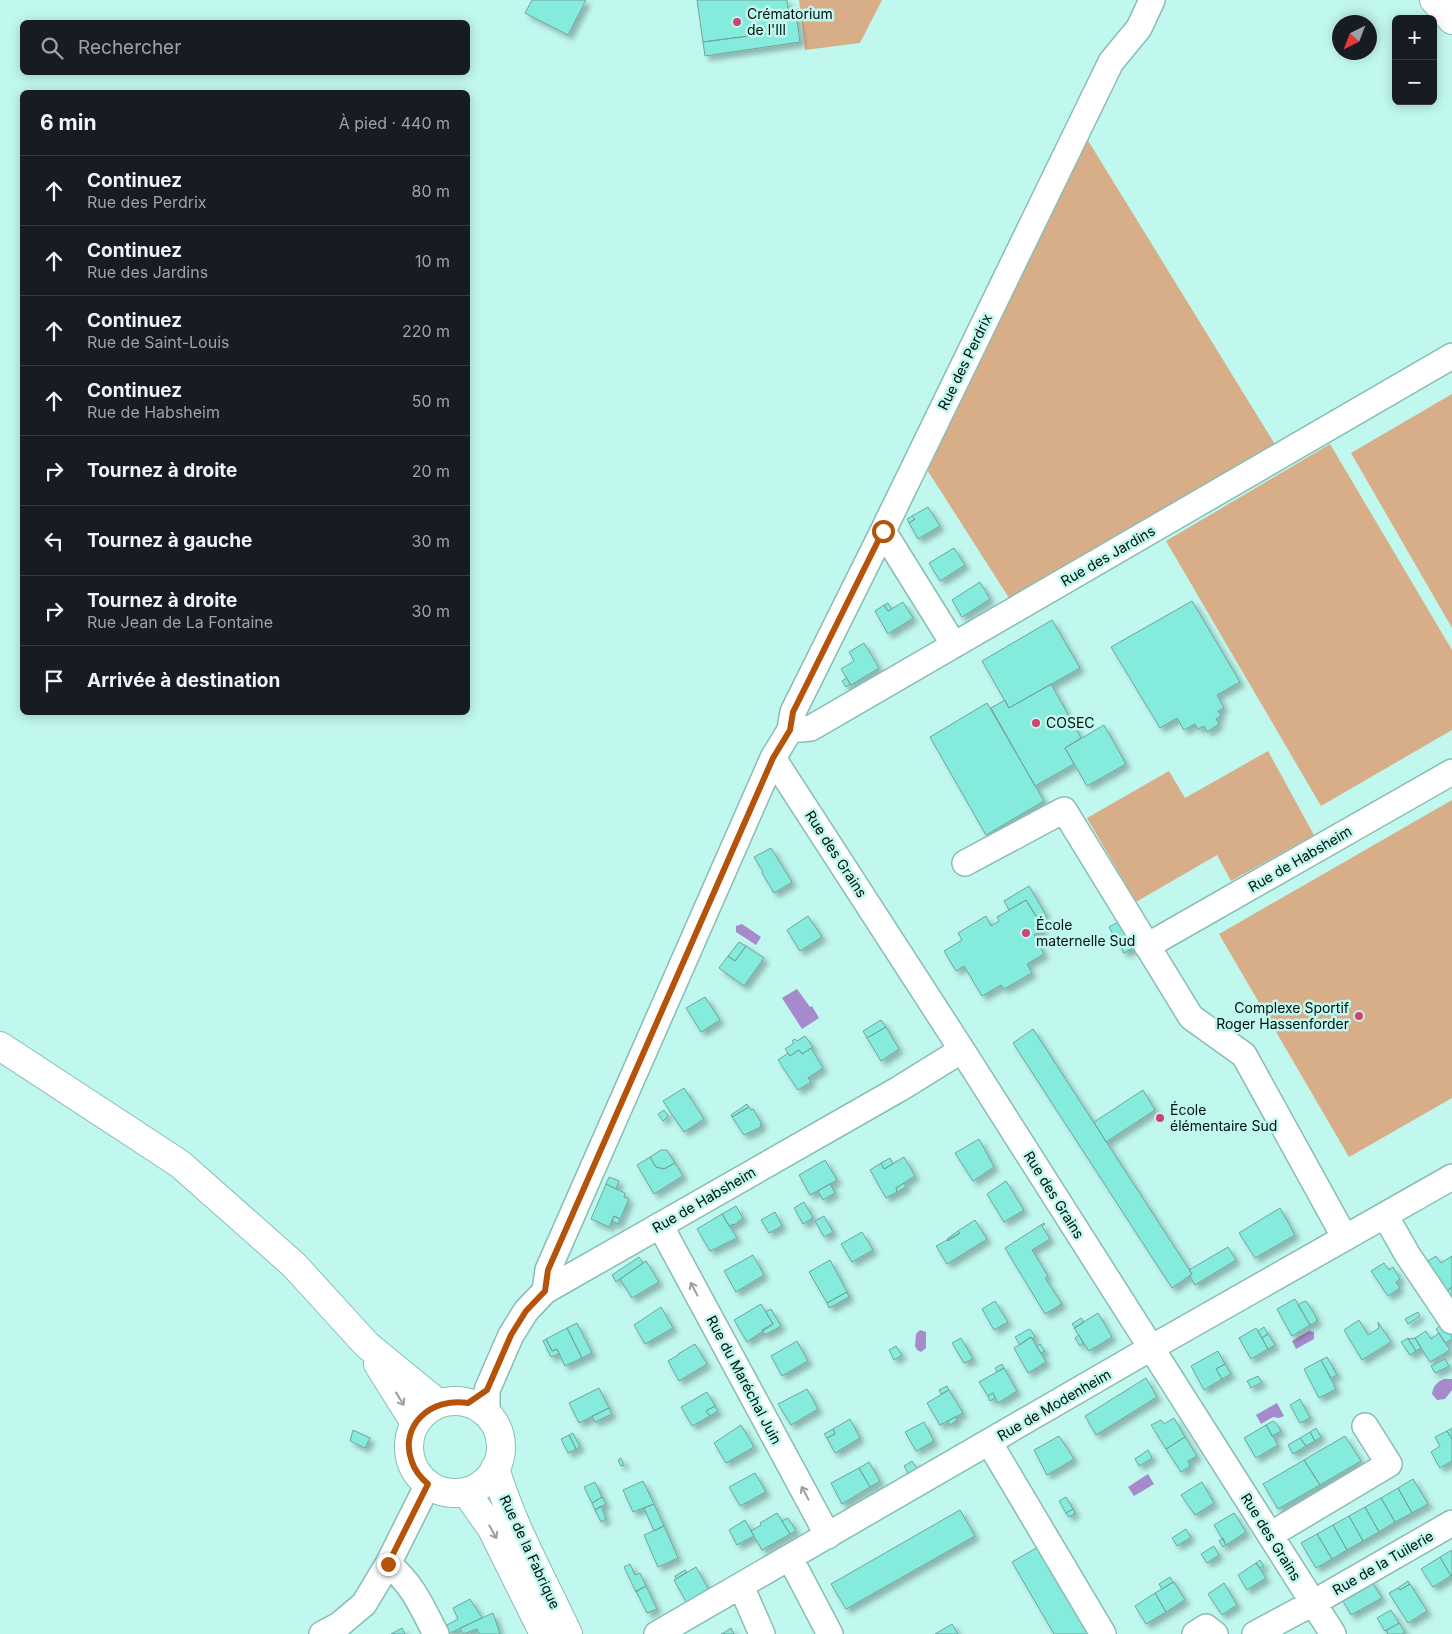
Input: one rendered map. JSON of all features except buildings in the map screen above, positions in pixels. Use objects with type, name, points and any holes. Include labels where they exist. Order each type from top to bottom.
[{"type":"main road","points":[[1434,0],[1452,20]]},
{"type":"main road","points":[[0,1046],[180,1164],[294,1265],[367,1345],[439,1404]]},
{"type":"main road","points":[[367,1345],[416,1423]]},
{"type":"main road","points":[[458,1401],[481,1403],[499,1435],[500,1452],[495,1468],[483,1483],[466,1492],[452,1493],[439,1490],[428,1484],[412,1463],[409,1449],[410,1436],[416,1423],[426,1412],[439,1404],[458,1401]]},
{"type":"main road","name":"Rue de la Fabrique","points":[[495,1468],[513,1518],[568,1634]]},
{"type":"main road","name":"Rue de la Fabrique","points":[[466,1492],[492,1529],[544,1634]]},
{"type":"street","name":"Rue des Perdrix","points":[[790,730],[793,712],[1111,62],[1139,28],[1152,0]]},
{"type":"street","name":"Rue des Jardins","points":[[790,730],[811,728],[1452,356]]},
{"type":"street","points":[[883,531],[954,645]]},
{"type":"street","points":[[545,1291],[548,1270],[773,758],[790,730]]},
{"type":"street","name":"Rue des Grains","points":[[773,758],[962,1050],[1333,1634]]},
{"type":"street","name":"Rue de Habsheim","points":[[1147,946],[1452,772]]},
{"type":"street","points":[[965,863],[1064,810],[1192,1017],[1244,1055],[1345,1238]]},
{"type":"street","name":"Rue de Habsheim","points":[[481,1403],[511,1335],[526,1311],[545,1291],[899,1089],[962,1050]]},
{"type":"street","name":"Rue de Modenheim","points":[[657,1634],[1151,1348],[1452,1177]]},
{"type":"street","points":[[1385,1215],[1407,1254],[1452,1321]]},
{"type":"street","name":"Rue du Maréchal Juin","points":[[660,1225],[828,1536]]},
{"type":"street","points":[[1270,1535],[1388,1464],[1366,1426]]},
{"type":"street","points":[[989,1442],[1104,1634]]},
{"type":"street","points":[[322,1634],[340,1625],[364,1604],[388,1564],[428,1484]]},
{"type":"street","name":"Rue de la Tuilerie","points":[[1255,1634],[1452,1523]]},
{"type":"street","points":[[790,1558],[830,1634]]},
{"type":"street","points":[[388,1564],[402,1575],[415,1594],[436,1634]]},
{"type":"street","points":[[741,1586],[762,1634]]},
{"type":"street","points":[[1195,1634],[1206,1627],[1215,1634]]},
{"type":"shaded area","points":[[799,0],[882,0],[860,43],[805,50]]},
{"type":"shaded area","points":[[1084,134],[1276,446],[1011,601],[917,454]]},
{"type":"shaded area","points":[[1452,394],[1452,628],[1351,453]]},
{"type":"shaded area","points":[[1330,444],[1452,650],[1452,730],[1321,806],[1166,541]]},
{"type":"shaded area","points":[[1268,751],[1314,835],[1231,881],[1217,855],[1136,902],[1087,818],[1169,771],[1185,798]]},
{"type":"shaded area","name":"Complexe Sportif Roger Hassenforder","points":[[1452,800],[1452,1098],[1349,1157],[1219,934]]},
{"type":"shaded area","points":[[742,924],[761,937],[756,945],[736,932],[736,926]]},
{"type":"shaded area","points":[[797,989],[810,1007],[812,1006],[819,1018],[802,1029],[782,998]]},
{"type":"shaded area","points":[[920,1330],[926,1332],[926,1348],[921,1352],[915,1346],[916,1334]]},
{"type":"shaded area","points":[[1309,1331],[1314,1332],[1314,1339],[1296,1349],[1292,1341]]},
{"type":"shaded area","points":[[1444,1379],[1452,1379],[1452,1390],[1445,1399],[1437,1400],[1432,1394],[1433,1389],[1437,1383]]},
{"type":"shaded area","points":[[1277,1403],[1284,1416],[1279,1418],[1273,1417],[1261,1424],[1256,1415]]},
{"type":"shaded area","points":[[1148,1474],[1154,1484],[1134,1496],[1128,1487]]},
{"type":"place","name":"Crématorium de l'Ill","points":[[737,22]]},
{"type":"place","name":"COSEC","points":[[1036,723]]},
{"type":"place","name":"École maternelle Sud","points":[[1026,933]]},
{"type":"place","name":"Complexe Sportif Roger Hassenforder","points":[[1359,1016]]},
{"type":"place","name":"École élémentaire Sud","points":[[1160,1118]]},
{"type":"route","points":[[388,1564],[428,1484],[418,1474],[412,1463],[409,1449],[410,1436],[416,1423],[426,1412],[439,1404],[458,1401],[468,1403],[487,1390],[511,1335],[526,1311],[545,1291],[548,1270],[773,758],[790,730],[793,712],[883,531]]}]
